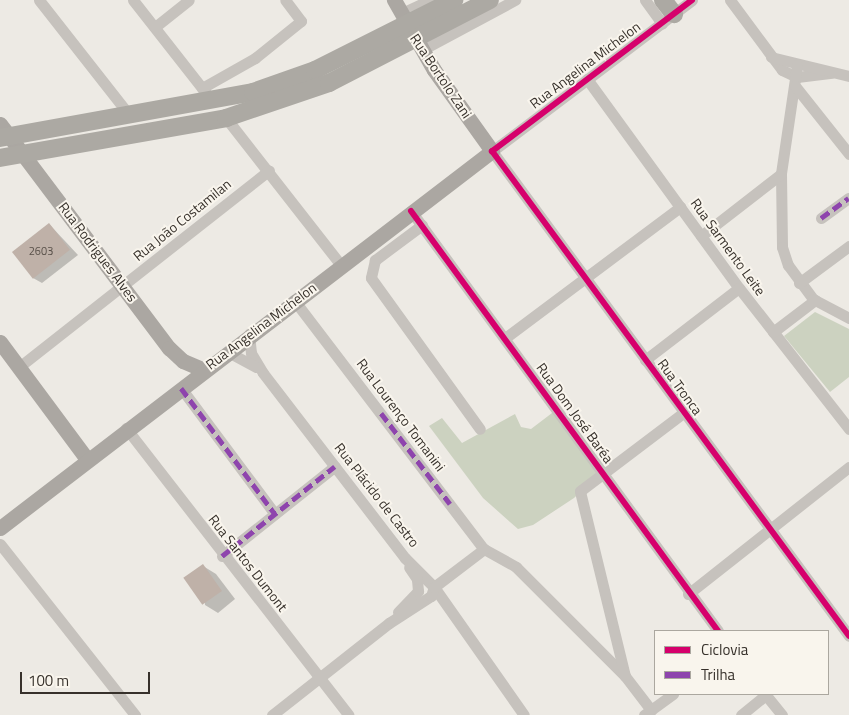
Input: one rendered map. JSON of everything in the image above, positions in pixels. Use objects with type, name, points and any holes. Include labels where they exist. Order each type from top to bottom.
[{"type":"highway","points":[[3,133],[130,116],[214,102],[281,84],[378,41],[454,0]]},
{"type":"highway","points":[[0,158],[226,118],[328,83],[384,57],[438,10],[490,0]]},
{"type":"main road","name":"Rua Bortolo Zani","points":[[398,7],[422,50],[492,151]]},
{"type":"main road","name":"Rua Rodrigues Alves","points":[[3,133],[23,154],[124,285],[168,348],[184,361],[204,370]]},
{"type":"main road","name":"Rua Angelina Michelon","points":[[2,526],[126,428],[492,151]]},
{"type":"main road","points":[[0,342],[87,459]]},
{"type":"street","points":[[39,0],[130,116]]},
{"type":"street","points":[[132,0],[214,102]]},
{"type":"street","points":[[155,27],[189,0]]},
{"type":"street","points":[[202,88],[255,58],[301,21],[285,0]]},
{"type":"street","points":[[422,50],[515,0]]},
{"type":"street","points":[[645,0],[667,12]]},
{"type":"street","name":"Rua Angelina Michelon","points":[[492,151],[587,79],[667,12],[692,0]]},
{"type":"street","points":[[730,0],[771,58],[796,76],[849,154]]},
{"type":"street","points":[[398,7],[438,10]]},
{"type":"street","points":[[796,76],[832,74],[849,76]]},
{"type":"street","points":[[796,76],[781,174],[782,247],[799,283],[816,300],[849,318]]},
{"type":"street","name":"Rua Sarmento Leite","points":[[587,79],[739,288],[849,428]]},
{"type":"street","points":[[226,118],[269,170],[341,265]]},
{"type":"street","name":"Rua Tronca","points":[[492,151],[769,530],[849,636]]},
{"type":"street","name":"Rua João Costamilan","points":[[19,367],[269,170]]},
{"type":"street","points":[[701,236],[781,174]]},
{"type":"street","points":[[821,218],[849,198]]},
{"type":"street","points":[[505,338],[586,280],[680,207]]},
{"type":"street","name":"Rua Dom José Baréa","points":[[412,211],[603,472],[688,594],[717,630]]},
{"type":"street","points":[[422,225],[375,260],[371,278],[480,428]]},
{"type":"street","points":[[799,283],[849,246]]},
{"type":"street","points":[[645,360],[739,288]]},
{"type":"street","name":"Rua Lourenço Tomanini","points":[[294,300],[484,549]]},
{"type":"street","points":[[774,332],[816,300]]},
{"type":"street","name":"Rua Plácido de Castro","points":[[249,334],[251,353],[263,373],[524,715]]},
{"type":"street","name":"Rua Plácido de Castro","points":[[228,352],[247,359],[263,373]]},
{"type":"street","points":[[181,388],[275,514]]},
{"type":"street","points":[[625,676],[580,499],[583,487],[683,412]]},
{"type":"street","name":"Rua Santos Dumont","points":[[126,428],[222,556],[349,715]]},
{"type":"street","points":[[222,556],[335,466]]},
{"type":"street","points":[[688,594],[849,467]]},
{"type":"street","points":[[2,526],[4,547],[134,715]]},
{"type":"street","points":[[272,715],[389,623],[432,592],[484,549],[516,567],[625,676],[648,712],[672,695]]},
{"type":"street","points":[[389,623],[418,591],[418,579],[405,558]]},
{"type":"street","points":[[741,715],[765,695]]},
{"type":"street","points":[[767,695],[782,715]]},
{"type":"green space","points":[[815,312],[849,329],[849,377],[830,392],[784,336]]},
{"type":"green space","points":[[556,410],[601,472],[574,498],[533,525],[518,529],[483,498],[429,426],[442,418],[462,443],[515,414],[521,427],[531,429]]},
{"type":"building","points":[[49,223],[70,250],[33,279],[12,252]]},
{"type":"building","points":[[203,564],[222,591],[202,605],[183,578]]},
{"type":"marked path","points":[[821,218],[849,198]]},
{"type":"marked path","points":[[181,388],[275,514]]},
{"type":"marked path","points":[[381,413],[450,504]]},
{"type":"marked path","points":[[222,556],[335,466]]},
{"type":"cycle path","points":[[692,0],[492,151],[849,636]]},
{"type":"cycle path","points":[[411,211],[717,630]]}]
